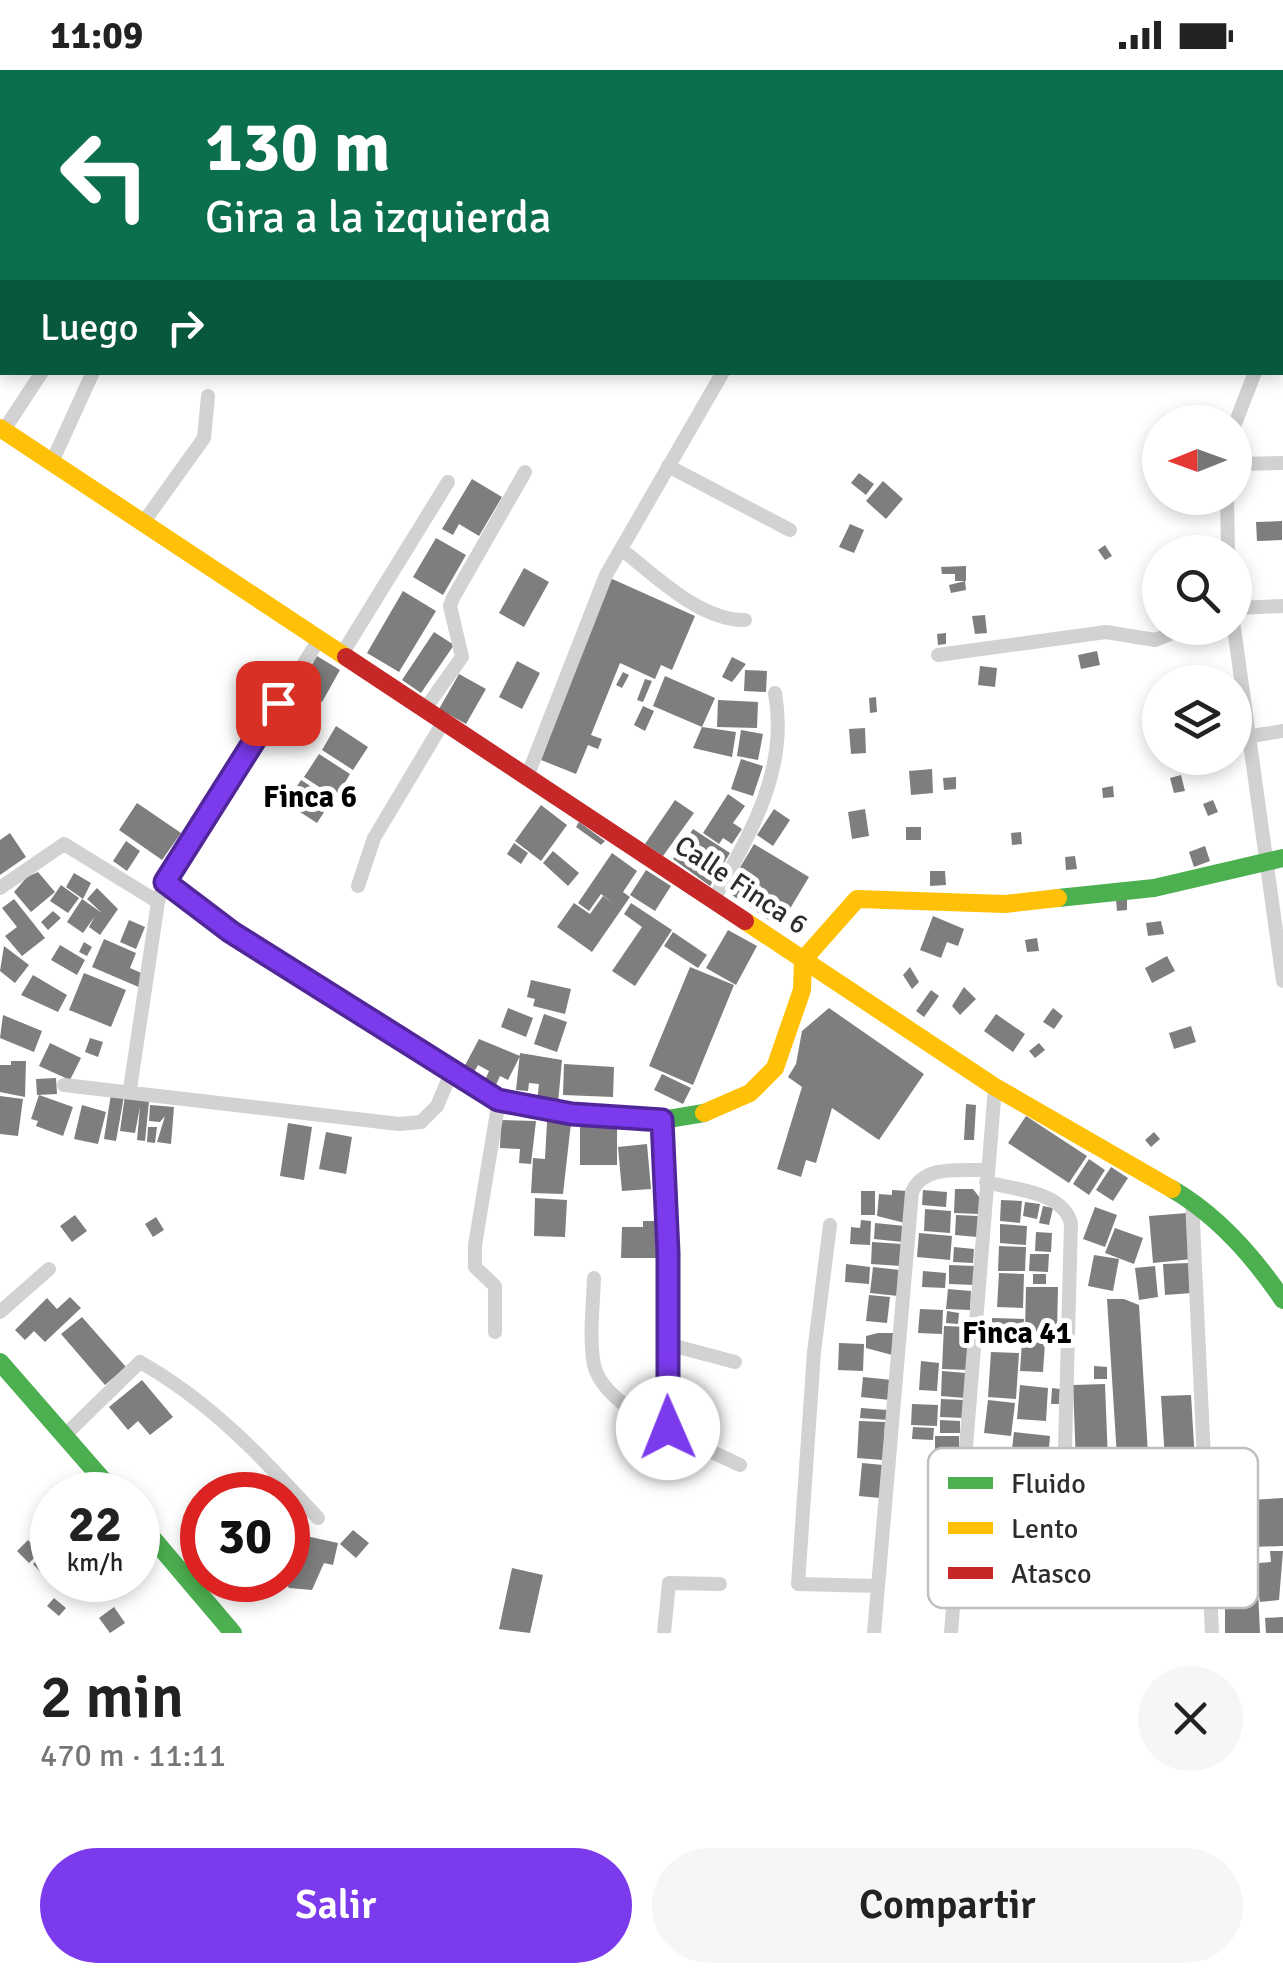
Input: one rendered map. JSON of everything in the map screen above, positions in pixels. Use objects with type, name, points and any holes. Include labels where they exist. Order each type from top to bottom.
[{"type":"street","points":[[2,429],[40,375]]},
{"type":"street","points":[[52,462],[91,375]]},
{"type":"street","points":[[527,777],[606,576],[721,375]]},
{"type":"street","points":[[1242,405],[1254,375]]},
{"type":"street","points":[[143,522],[204,438],[208,396]]},
{"type":"street","name":"Calle Finca 6","points":[[2,429],[995,1087],[1192,1200],[1256,1260],[1283,1300]]},
{"type":"street","points":[[1252,464],[1283,463]]},
{"type":"street","points":[[668,466],[790,530]]},
{"type":"street","points":[[426,709],[462,657],[450,606],[453,598],[525,472]]},
{"type":"street","points":[[342,654],[448,482]]},
{"type":"street","points":[[621,549],[673,590],[724,620],[745,620]]},
{"type":"street","points":[[1252,607],[1283,606]]},
{"type":"street","points":[[938,656],[1106,632],[1142,638]]},
{"type":"street","points":[[130,1089],[158,902],[165,882],[320,638]]},
{"type":"street","points":[[714,899],[772,783],[780,748],[775,693]]},
{"type":"street","points":[[358,886],[374,838],[444,720]]},
{"type":"street","points":[[1252,736],[1283,732]]},
{"type":"street","points":[[1252,741],[1276,859],[1283,978]]},
{"type":"street","points":[[0,888],[64,844],[158,902]]},
{"type":"street","points":[[165,882],[231,932],[451,1074],[498,1100],[572,1114],[662,1120],[718,1109],[750,1093],[775,1068],[802,990],[804,960],[857,899],[938,898],[1005,904],[1154,888],[1276,859]]},
{"type":"street","points":[[64,1085],[130,1089],[399,1124],[420,1122],[437,1106],[451,1074]]},
{"type":"street","points":[[965,1448],[995,1087]]},
{"type":"street","points":[[495,1332],[494,1286],[475,1267],[474,1244],[498,1100]]},
{"type":"street","points":[[662,1120],[668,1428]]},
{"type":"street","points":[[874,1633],[912,1192],[916,1183],[934,1172],[987,1176],[1052,1199],[1068,1212],[1071,1223],[1065,1448]]},
{"type":"street","points":[[1192,1200],[1204,1448]]},
{"type":"street","points":[[830,1225],[814,1352],[798,1584],[877,1586]]},
{"type":"street","points":[[0,1312],[49,1269]]},
{"type":"street","points":[[594,1278],[594,1362],[603,1388],[625,1406],[740,1465]]},
{"type":"street","points":[[667,1344],[735,1362]]},
{"type":"street","points":[[0,1362],[97,1472]]},
{"type":"street","points":[[66,1435],[140,1362],[170,1378],[249,1442],[318,1518]]},
{"type":"street","points":[[160,1547],[233,1633]]},
{"type":"street","points":[[664,1633],[669,1583],[720,1584]]},
{"type":"street","points":[[950,1633],[952,1608]]},
{"type":"street","points":[[1211,1608],[1212,1633]]},
{"type":"building","points":[[859,473],[874,484],[866,495],[851,483]]},
{"type":"building","points":[[472,479],[502,497],[479,536],[459,524],[453,535],[442,529]]},
{"type":"building","points":[[883,481],[903,499],[886,519],[866,501]]},
{"type":"building","points":[[1282,521],[1282,540],[1257,541],[1256,522]]},
{"type":"building","points":[[850,524],[864,530],[854,553],[839,547]]},
{"type":"building","points":[[436,538],[466,555],[443,595],[413,577]]},
{"type":"building","points":[[1105,545],[1112,556],[1105,560],[1098,550]]},
{"type":"building","points":[[966,566],[966,581],[955,581],[955,574],[942,574],[941,567]]},
{"type":"building","points":[[524,568],[549,582],[524,627],[499,613]]},
{"type":"building","points":[[610,578],[695,616],[672,670],[661,665],[655,679],[620,663],[591,735],[602,739],[598,749],[588,745],[576,774],[541,760]]},
{"type":"building","points":[[965,581],[966,590],[951,593],[949,585]]},
{"type":"building","points":[[403,591],[436,611],[399,672],[367,653]]},
{"type":"building","points":[[985,615],[987,633],[975,634],[972,616]]},
{"type":"building","points":[[434,632],[454,645],[421,693],[402,680]]},
{"type":"building","points":[[946,633],[946,644],[938,645],[937,634]]},
{"type":"building","points":[[1097,651],[1100,665],[1081,669],[1078,655]]},
{"type":"building","points":[[317,656],[340,670],[322,702],[298,688]]},
{"type":"building","points":[[732,657],[746,664],[732,682],[722,677]]},
{"type":"building","points":[[517,661],[540,673],[522,709],[499,697]]},
{"type":"building","points":[[980,666],[997,668],[995,687],[978,685]]},
{"type":"building","points":[[745,670],[767,671],[766,692],[744,691]]},
{"type":"building","points":[[623,672],[629,675],[622,688],[616,685]]},
{"type":"building","points":[[459,674],[486,689],[466,724],[439,709]]},
{"type":"building","points":[[665,676],[715,698],[702,727],[653,706]]},
{"type":"building","points":[[645,679],[652,681],[643,702],[637,700]]},
{"type":"building","points":[[876,697],[877,712],[870,713],[869,698]]},
{"type":"building","points":[[718,700],[758,702],[757,728],[717,727]]},
{"type":"building","points":[[643,706],[654,711],[645,731],[634,725]]},
{"type":"building","points":[[336,726],[368,747],[353,770],[322,750]]},
{"type":"building","points":[[702,727],[736,732],[732,757],[693,748]]},
{"type":"building","points":[[865,728],[866,753],[851,754],[849,729]]},
{"type":"building","points":[[741,730],[763,734],[758,760],[737,756]]},
{"type":"building","points":[[319,754],[350,774],[336,798],[304,777]]},
{"type":"building","points":[[741,759],[763,766],[753,796],[731,789]]},
{"type":"building","points":[[932,769],[933,793],[911,795],[909,771]]},
{"type":"building","points":[[1181,775],[1185,791],[1174,793],[1170,778]]},
{"type":"building","points":[[956,777],[956,789],[944,790],[943,778]]},
{"type":"building","points":[[301,780],[332,800],[317,823],[286,803]]},
{"type":"building","points":[[1113,786],[1114,797],[1103,798],[1102,788]]},
{"type":"building","points":[[728,794],[745,806],[733,823],[742,829],[732,844],[723,838],[719,844],[703,833]]},
{"type":"building","points":[[675,800],[694,813],[663,856],[645,844]]},
{"type":"building","points":[[1213,800],[1218,812],[1208,816],[1203,804]]},
{"type":"building","points":[[137,803],[181,833],[162,860],[119,830]]},
{"type":"building","points":[[541,805],[567,825],[541,861],[515,841]]},
{"type":"building","points":[[774,809],[790,820],[773,846],[757,835]]},
{"type":"building","points":[[865,809],[869,836],[852,839],[848,812]]},
{"type":"building","points":[[579,822],[605,841],[601,845],[576,827]]},
{"type":"building","points":[[906,827],[921,827],[921,840],[906,840]]},
{"type":"building","points":[[693,829],[730,853],[710,886],[673,859]]},
{"type":"building","points":[[1021,832],[1022,844],[1012,845],[1011,833]]},
{"type":"building","points":[[10,833],[26,857],[0,875],[0,840]]},
{"type":"building","points":[[126,841],[140,851],[127,871],[113,861]]},
{"type":"building","points":[[514,843],[528,853],[521,864],[507,854]]},
{"type":"building","points":[[754,844],[809,877],[779,927],[726,891]]},
{"type":"building","points":[[1205,846],[1210,861],[1194,867],[1189,852]]},
{"type":"building","points":[[553,851],[579,873],[568,886],[543,863]]},
{"type":"building","points":[[612,853],[637,871],[623,892],[630,897],[592,952],[557,927],[574,903],[590,914],[603,896],[615,905],[601,894],[589,911],[578,903]]},
{"type":"building","points":[[1075,856],[1077,869],[1066,870],[1065,857]]},
{"type":"building","points":[[646,870],[671,886],[655,911],[630,895]]},
{"type":"building","points":[[930,871],[945,871],[946,885],[930,886]]},
{"type":"building","points":[[38,872],[55,892],[31,912],[14,892],[27,877]]},
{"type":"building","points":[[74,873],[91,883],[83,899],[66,887]]},
{"type":"building","points":[[61,885],[79,898],[68,913],[50,901]]},
{"type":"building","points":[[97,888],[118,909],[100,935],[89,927],[95,916],[83,933],[67,922],[82,899],[102,913],[87,899]]},
{"type":"building","points":[[14,899],[45,938],[22,956],[5,936],[17,927],[2,908]]},
{"type":"building","points":[[1116,900],[1127,900],[1127,910],[1117,911]]},
{"type":"building","points":[[631,903],[672,930],[635,986],[612,971],[642,927],[624,914]]},
{"type":"building","points":[[53,911],[61,918],[48,930],[41,922]]},
{"type":"building","points":[[933,916],[964,929],[958,946],[947,942],[941,958],[920,950]]},
{"type":"building","points":[[129,920],[145,927],[136,949],[120,942]]},
{"type":"building","points":[[1161,921],[1164,934],[1148,936],[1146,923]]},
{"type":"building","points":[[728,930],[757,946],[736,985],[706,968]]},
{"type":"building","points":[[673,932],[707,955],[698,968],[664,946]]},
{"type":"building","points":[[1037,938],[1039,951],[1027,952],[1025,940]]},
{"type":"building","points":[[104,939],[136,953],[130,968],[146,975],[141,988],[92,967]]},
{"type":"building","points":[[84,942],[92,947],[87,956],[79,952]]},
{"type":"building","points":[[60,945],[85,960],[77,975],[51,960]]},
{"type":"building","points":[[4,946],[29,965],[15,983],[0,971]]},
{"type":"building","points":[[1167,956],[1175,971],[1152,983],[1145,968]]},
{"type":"building","points":[[690,967],[734,985],[693,1085],[649,1066]]},
{"type":"building","points":[[910,967],[919,982],[912,989],[903,975]]},
{"type":"building","points":[[84,973],[126,990],[111,1027],[69,1010]]},
{"type":"building","points":[[33,975],[67,995],[58,1012],[21,995]]},
{"type":"building","points":[[531,980],[571,989],[565,1014],[533,1006],[535,999],[527,997]]},
{"type":"building","points":[[964,987],[976,999],[960,1015],[952,1006]]},
{"type":"building","points":[[931,990],[939,996],[924,1017],[916,1011]]},
{"type":"building","points":[[508,1008],[533,1018],[526,1037],[501,1027]]},
{"type":"building","points":[[829,1008],[924,1074],[879,1140],[832,1108],[816,1163],[806,1160],[801,1177],[777,1169],[802,1087],[788,1077],[796,1064],[802,1031]]},
{"type":"building","points":[[1053,1008],[1063,1016],[1054,1029],[1043,1022]]},
{"type":"building","points":[[544,1014],[567,1022],[557,1052],[534,1044]]},
{"type":"building","points":[[996,1014],[1025,1034],[1013,1052],[984,1031]]},
{"type":"building","points":[[3,1015],[42,1031],[34,1052],[0,1038]]},
{"type":"building","points":[[1191,1026],[1196,1042],[1174,1049],[1169,1033]]},
{"type":"building","points":[[90,1038],[103,1042],[98,1057],[85,1052]]},
{"type":"building","points":[[479,1039],[520,1056],[508,1080],[500,1076],[496,1085],[485,1080],[489,1071],[478,1065],[473,1074],[463,1069]]},
{"type":"building","points":[[50,1043],[81,1058],[70,1080],[39,1066]]},
{"type":"building","points":[[1039,1043],[1045,1050],[1035,1058],[1029,1051]]},
{"type":"building","points":[[520,1053],[562,1060],[558,1103],[537,1101],[539,1084],[529,1083],[528,1091],[516,1090]]},
{"type":"building","points":[[11,1061],[26,1061],[25,1097],[0,1092],[0,1065],[11,1065]]},
{"type":"building","points":[[564,1064],[614,1067],[613,1097],[563,1095]]},
{"type":"building","points":[[662,1074],[691,1088],[683,1104],[654,1090]]},
{"type":"building","points":[[56,1078],[57,1094],[37,1095],[36,1079]]},
{"type":"building","points":[[111,1094],[124,1096],[116,1141],[104,1139]]},
{"type":"building","points":[[39,1095],[73,1107],[63,1136],[36,1126],[38,1121],[31,1119]]},
{"type":"building","points":[[125,1095],[149,1101],[145,1141],[137,1140],[140,1107],[135,1133],[120,1131]]},
{"type":"building","points":[[0,1096],[23,1099],[18,1136],[0,1134]]},
{"type":"building","points":[[966,1104],[976,1105],[974,1140],[964,1140]]},
{"type":"building","points":[[82,1105],[106,1112],[98,1144],[74,1139]]},
{"type":"building","points":[[150,1105],[174,1107],[171,1144],[157,1142],[165,1116],[160,1122],[149,1121]]},
{"type":"building","points":[[1026,1116],[1087,1156],[1069,1183],[1008,1143]]},
{"type":"building","points":[[501,1120],[536,1121],[531,1164],[519,1163],[520,1149],[500,1148]]},
{"type":"building","points":[[547,1122],[571,1123],[563,1194],[531,1193],[533,1158],[545,1159]]},
{"type":"building","points":[[580,1122],[617,1123],[617,1165],[580,1165]]},
{"type":"building","points":[[288,1123],[312,1127],[304,1180],[280,1176]]},
{"type":"building","points":[[148,1127],[157,1127],[155,1143],[147,1142]]},
{"type":"building","points":[[326,1132],[352,1137],[346,1174],[319,1169]]},
{"type":"building","points":[[1154,1132],[1160,1139],[1151,1147],[1145,1140]]},
{"type":"building","points":[[647,1144],[651,1189],[622,1191],[618,1147]]},
{"type":"building","points":[[1089,1159],[1105,1170],[1089,1195],[1073,1184]]},
{"type":"building","points":[[1111,1167],[1128,1178],[1113,1201],[1096,1190]]},
{"type":"building","points":[[955,1189],[973,1189],[980,1198],[979,1214],[954,1213]]},
{"type":"building","points":[[892,1190],[908,1191],[905,1223],[877,1216],[879,1194],[892,1195]]},
{"type":"building","points":[[923,1190],[947,1192],[946,1207],[922,1205]]},
{"type":"building","points":[[861,1191],[875,1191],[875,1215],[861,1215]]},
{"type":"building","points":[[535,1198],[567,1200],[565,1237],[534,1236]]},
{"type":"building","points":[[1001,1200],[1022,1201],[1020,1223],[1000,1221]]},
{"type":"building","points":[[1025,1202],[1040,1204],[1037,1219],[1023,1216]]},
{"type":"building","points":[[1043,1206],[1053,1208],[1049,1225],[1039,1223]]},
{"type":"building","points":[[1095,1207],[1117,1215],[1105,1247],[1083,1239]]},
{"type":"building","points":[[925,1209],[951,1211],[950,1233],[924,1231]]},
{"type":"building","points":[[1187,1213],[1192,1259],[1153,1263],[1149,1216]]},
{"type":"building","points":[[75,1215],[87,1231],[72,1242],[60,1226]]},
{"type":"building","points":[[956,1215],[978,1216],[977,1237],[955,1235]]},
{"type":"building","points":[[156,1217],[164,1230],[153,1237],[145,1224]]},
{"type":"building","points":[[861,1220],[871,1221],[870,1245],[850,1244],[851,1227],[860,1228]]},
{"type":"building","points":[[643,1221],[663,1221],[663,1258],[621,1258],[622,1227],[643,1227]]},
{"type":"building","points":[[875,1223],[905,1226],[903,1242],[874,1239]]},
{"type":"building","points":[[1000,1224],[1027,1226],[1026,1245],[1000,1243]]},
{"type":"building","points":[[1115,1228],[1143,1238],[1134,1264],[1105,1253]]},
{"type":"building","points":[[1036,1232],[1052,1233],[1051,1252],[1035,1251]]},
{"type":"building","points":[[919,1233],[952,1236],[950,1260],[917,1257]]},
{"type":"building","points":[[872,1242],[902,1244],[901,1266],[871,1264]]},
{"type":"building","points":[[999,1246],[1026,1247],[1025,1271],[998,1271]]},
{"type":"building","points":[[954,1247],[974,1249],[973,1263],[953,1262]]},
{"type":"building","points":[[1030,1254],[1049,1254],[1048,1272],[1029,1271]]},
{"type":"building","points":[[1094,1255],[1119,1259],[1113,1291],[1088,1286]]},
{"type":"building","points":[[1190,1263],[1192,1293],[1165,1295],[1163,1264]]},
{"type":"building","points":[[846,1264],[870,1267],[869,1284],[845,1282]]},
{"type":"building","points":[[949,1265],[975,1266],[975,1285],[949,1284]]},
{"type":"building","points":[[1155,1266],[1158,1297],[1139,1300],[1135,1268]]},
{"type":"building","points":[[873,1267],[900,1270],[898,1296],[870,1293]]},
{"type":"building","points":[[923,1271],[946,1273],[945,1288],[922,1287]]},
{"type":"building","points":[[999,1273],[1024,1274],[1023,1308],[997,1307]]},
{"type":"building","points":[[1033,1274],[1046,1274],[1046,1284],[1033,1284]]},
{"type":"building","points":[[1026,1287],[1058,1287],[1057,1332],[1025,1332]]},
{"type":"building","points":[[948,1289],[971,1291],[970,1310],[946,1309]]},
{"type":"building","points":[[869,1295],[890,1297],[887,1323],[866,1321]]},
{"type":"building","points":[[70,1297],[81,1308],[45,1342],[34,1331],[25,1340],[15,1330],[47,1298],[57,1309]]},
{"type":"building","points":[[1107,1299],[1124,1299],[1139,1305],[1148,1448],[1116,1448]]},
{"type":"building","points":[[920,1309],[943,1310],[942,1334],[918,1333]]},
{"type":"building","points":[[947,1311],[959,1313],[958,1324],[946,1323]]},
{"type":"building","points":[[82,1317],[126,1367],[105,1385],[61,1334]]},
{"type":"building","points":[[992,1318],[1024,1319],[1023,1338],[992,1337]]},
{"type":"building","points":[[944,1326],[969,1327],[968,1370],[942,1369]]},
{"type":"building","points":[[893,1333],[892,1355],[866,1348],[866,1336]]},
{"type":"building","points":[[1022,1341],[1045,1343],[1043,1372],[1020,1371]]},
{"type":"building","points":[[839,1343],[864,1344],[863,1371],[838,1370]]},
{"type":"building","points":[[991,1352],[1019,1353],[1016,1399],[988,1397]]},
{"type":"building","points":[[921,1361],[939,1363],[937,1391],[919,1390]]},
{"type":"building","points":[[1094,1366],[1107,1367],[1107,1379],[1094,1379]]},
{"type":"building","points":[[942,1371],[966,1373],[965,1398],[941,1396]]},
{"type":"building","points":[[863,1377],[892,1380],[890,1400],[861,1397]]},
{"type":"building","points":[[142,1380],[173,1417],[150,1435],[138,1421],[128,1430],[109,1407]]},
{"type":"building","points":[[1105,1384],[1107,1448],[1075,1448],[1073,1385]]},
{"type":"building","points":[[1020,1385],[1048,1388],[1046,1421],[1017,1419]]},
{"type":"building","points":[[1052,1388],[1060,1389],[1059,1404],[1051,1404]]},
{"type":"building","points":[[1191,1395],[1194,1448],[1164,1448],[1161,1396]]},
{"type":"building","points":[[941,1399],[964,1400],[964,1418],[940,1417]]},
{"type":"building","points":[[988,1400],[1015,1403],[1011,1436],[984,1433]]},
{"type":"building","points":[[912,1404],[938,1405],[937,1426],[911,1425]]},
{"type":"building","points":[[861,1408],[888,1410],[888,1420],[860,1418]]},
{"type":"building","points":[[940,1420],[960,1421],[960,1433],[940,1433]]},
{"type":"building","points":[[859,1421],[885,1422],[883,1460],[857,1458]]},
{"type":"building","points":[[913,1427],[934,1428],[933,1440],[912,1439]]},
{"type":"building","points":[[1014,1432],[1050,1436],[1049,1448],[1012,1448]]},
{"type":"building","points":[[935,1436],[959,1436],[959,1448],[935,1448]]},
{"type":"building","points":[[862,1463],[883,1465],[880,1498],[859,1496]]},
{"type":"building","points":[[1283,1498],[1283,1546],[1258,1547],[1258,1500]]},
{"type":"building","points":[[353,1530],[369,1543],[356,1558],[340,1544]]},
{"type":"building","points":[[310,1537],[338,1543],[333,1565],[324,1563],[312,1590]]},
{"type":"building","points":[[28,1540],[30,1562],[29,1563],[17,1551]]},
{"type":"building","points":[[1270,1551],[1283,1551],[1279,1600],[1260,1602],[1258,1563],[1271,1562]]},
{"type":"building","points":[[512,1568],[543,1575],[530,1633],[499,1629]]},
{"type":"building","points":[[1258,1590],[1260,1633],[1225,1633],[1225,1608],[1258,1608]]},
{"type":"building","points":[[59,1602],[66,1608],[59,1616],[47,1606]]},
{"type":"building","points":[[114,1607],[125,1623],[110,1633],[99,1618]]},
{"type":"building","points":[[1283,1617],[1283,1633],[1266,1633],[1265,1618]]},
{"type":"traffic: fast","points":[[1058,898],[1154,888],[1283,858]]},
{"type":"traffic: fast","points":[[165,881],[231,932],[499,1100],[572,1114],[662,1120],[704,1113]]},
{"type":"traffic: fast","points":[[1172,1189],[1234,1238],[1283,1300]]},
{"type":"traffic: fast","points":[[0,1362],[96,1472]]},
{"type":"traffic: fast","points":[[160,1547],[233,1633]]},
{"type":"traffic: slow","points":[[0,428],[346,657]]},
{"type":"traffic: slow","points":[[704,1113],[750,1093],[775,1068],[802,990],[803,960],[857,899],[1005,904],[1058,898]]},
{"type":"traffic: slow","points":[[745,921],[995,1087],[1172,1189]]},
{"type":"traffic: jam","points":[[346,657],[745,921]]},
{"type":"district","name":"Finca 6","points":[[310,797]]},
{"type":"district","name":"Finca 41","points":[[1017,1333]]},
{"type":"route","points":[[278,703],[165,882],[231,932],[498,1100],[508,1098],[530,1107],[572,1114],[662,1120],[668,1253],[668,1428]]}]
